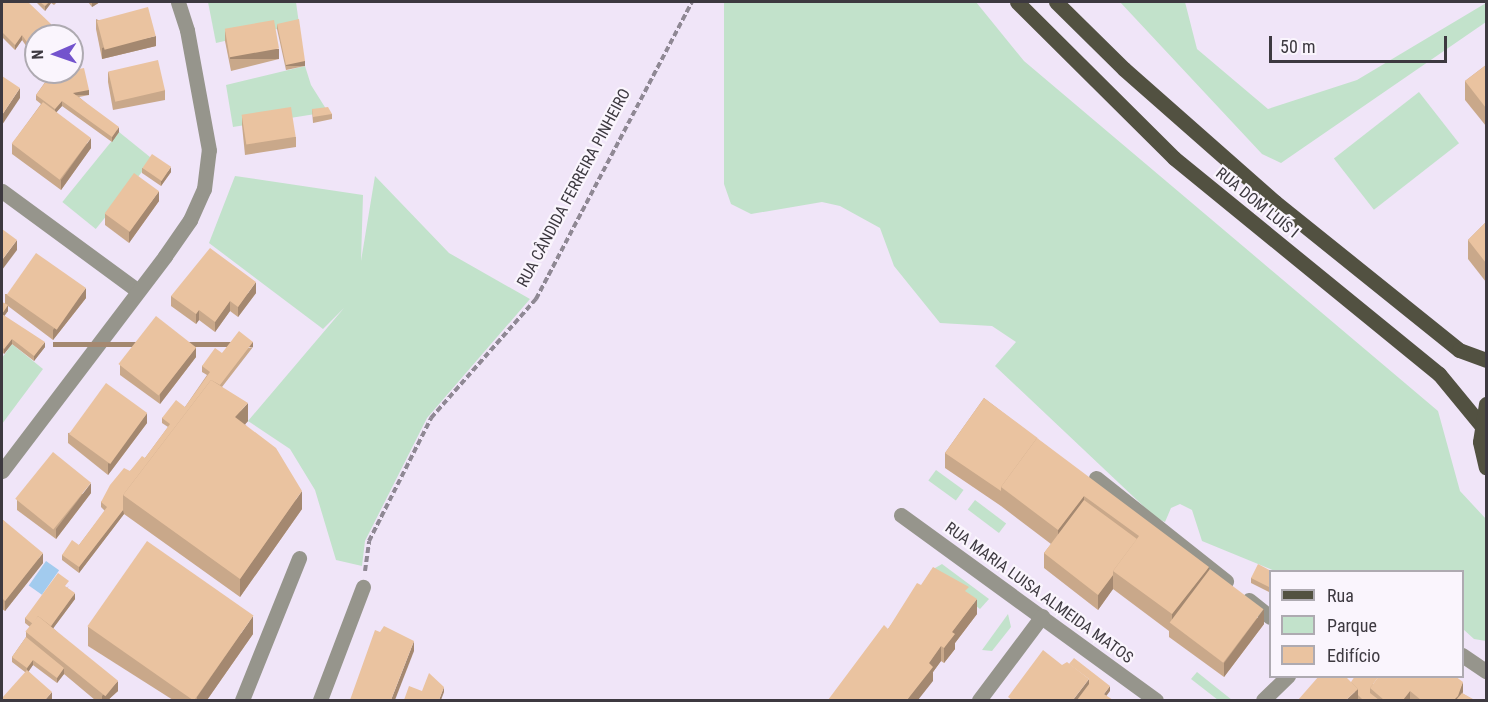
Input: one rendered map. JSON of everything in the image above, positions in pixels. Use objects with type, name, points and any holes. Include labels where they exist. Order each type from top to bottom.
[{"type":"main road","name":"RUA DOM LUÍS I","points":[[1017,2],[1174,158],[1439,374],[1481,425]]},
{"type":"main road","name":"RUA DOM LUÍS I","points":[[1056,2],[1124,69],[1275,202],[1459,350],[1486,360]]},
{"type":"main road","points":[[1486,404],[1481,425],[1486,467]]},
{"type":"street","points":[[2,471],[190,220],[204,189],[209,150],[188,30],[178,2]]},
{"type":"street","points":[[2,190],[137,291]]},
{"type":"street","points":[[1096,478],[1269,616]]},
{"type":"street","name":"RUA MARIA LUISA ALMEIDA MATOS","points":[[901,516],[1156,700]]},
{"type":"street","points":[[242,700],[299,558]]},
{"type":"street","points":[[320,700],[363,587]]},
{"type":"street","points":[[979,700],[1042,616]]},
{"type":"street","points":[[1464,656],[1486,671]]},
{"type":"street","points":[[1263,700],[1286,678]]},
{"type":"path","name":"RUA CÂNDIDA FERREIRA PINHEIRO","points":[[363,587],[369,541],[432,418],[536,299],[692,2]]},
{"type":"green space","points":[[208,2],[296,2],[299,24],[216,43]]},
{"type":"green space","points":[[724,2],[976,2],[1024,61],[1438,411],[1460,491],[1486,519],[1486,641],[1474,639],[1464,630],[1464,570],[1273,570],[1202,541],[1192,510],[1180,504],[1171,508],[1165,522],[1156,518],[995,366],[1016,342],[992,326],[940,323],[894,266],[880,228],[840,206],[822,202],[751,214],[731,204],[724,184]]},
{"type":"green space","points":[[1120,2],[1185,2],[1197,49],[1268,109],[1357,80],[1486,3],[1486,22],[1281,163],[1262,154]]},
{"type":"green space","points":[[305,66],[311,85],[328,112],[233,127],[226,85]]},
{"type":"green space","points":[[1419,92],[1459,143],[1374,210],[1334,158]]},
{"type":"green space","points":[[119,132],[152,159],[96,229],[62,202]]},
{"type":"green space","points":[[235,176],[363,195],[361,261],[375,176],[449,253],[530,299],[427,418],[365,541],[362,566],[336,560],[315,490],[290,449],[248,421],[344,308],[323,329],[209,243]]},
{"type":"green space","points":[[12,344],[43,369],[2,424],[2,358]]},
{"type":"green space","points":[[936,470],[964,490],[956,501],[928,481]]},
{"type":"green space","points":[[975,500],[1006,523],[999,533],[968,510]]},
{"type":"green space","points":[[942,564],[989,599],[980,609],[930,571]]},
{"type":"green space","points":[[1008,614],[1011,627],[992,651],[982,650]]},
{"type":"green space","points":[[1197,672],[1232,700],[1218,700],[1191,679]]},
{"type":"water","points":[[46,561],[59,570],[42,595],[29,586]]},
{"type":"building","points":[[2,2],[28,2],[51,24],[24,24],[24,38],[22,35],[15,45],[2,32]]},
{"type":"building","points":[[148,7],[156,36],[105,50],[97,21]]},
{"type":"building","points":[[299,19],[305,61],[286,65],[277,24]]},
{"type":"building","points":[[274,20],[279,49],[230,57],[225,29]]},
{"type":"building","points":[[158,60],[165,90],[115,102],[108,71]]},
{"type":"building","points":[[1486,65],[1486,108],[1465,81]]},
{"type":"building","points":[[84,68],[89,90],[73,93],[119,127],[112,137],[62,101],[55,109],[36,95],[44,84],[84,84]]},
{"type":"building","points":[[2,76],[20,88],[2,115]]},
{"type":"building","points":[[43,102],[91,138],[60,180],[12,144]]},
{"type":"building","points":[[291,107],[296,137],[246,144],[242,115]]},
{"type":"building","points":[[328,107],[332,114],[313,117],[312,109]]},
{"type":"building","points":[[152,154],[171,167],[162,181],[142,168]]},
{"type":"building","points":[[134,173],[159,191],[130,232],[105,213]]},
{"type":"building","points":[[1486,222],[1486,263],[1468,240]]},
{"type":"building","points":[[2,229],[17,240],[2,260]]},
{"type":"building","points":[[210,248],[256,282],[238,307],[230,301],[215,322],[199,310],[196,314],[171,296]]},
{"type":"building","points":[[36,253],[86,288],[57,330],[7,295]]},
{"type":"building","points":[[2,302],[8,305],[2,314]]},
{"type":"building","points":[[2,314],[45,342],[34,356],[12,339],[4,349],[2,347]]},
{"type":"building","points":[[156,316],[196,347],[159,395],[118,364]]},
{"type":"building","points":[[239,331],[253,342],[220,385],[211,380],[123,495],[123,510],[79,567],[62,555],[72,540],[79,545],[107,507],[101,502],[110,485],[124,468],[130,471],[142,456],[145,458],[170,424],[162,418],[176,400],[185,407],[210,372],[202,366],[215,348],[222,353]]},
{"type":"building","points":[[211,380],[248,403],[235,417],[276,448],[302,491],[240,579],[123,495]]},
{"type":"building","points":[[106,383],[147,413],[110,464],[69,434]]},
{"type":"building","points":[[984,398],[1039,439],[1037,438],[1001,487],[1001,491],[945,453]]},
{"type":"building","points":[[1037,438],[1209,567],[1172,614],[1113,571],[1139,536],[1084,496],[1058,530],[1001,487]]},
{"type":"building","points":[[53,452],[91,483],[53,529],[15,499]]},
{"type":"building","points":[[1084,500],[1137,539],[1098,595],[1044,553]]},
{"type":"building","points":[[2,519],[43,553],[5,601],[2,598]]},
{"type":"building","points":[[147,541],[253,616],[194,700],[87,626]]},
{"type":"building","points":[[1258,564],[1269,570],[1269,587],[1251,578]]},
{"type":"building","points":[[933,567],[969,587],[965,591],[977,599],[952,632],[955,634],[944,648],[941,646],[929,663],[933,667],[907,700],[828,700],[884,625],[888,629],[917,583],[921,585]]},
{"type":"building","points":[[1210,569],[1264,609],[1223,663],[1170,623]]},
{"type":"building","points":[[58,573],[69,581],[65,586],[75,593],[51,626],[38,616],[33,624],[25,618]]},
{"type":"building","points":[[38,616],[118,681],[105,696],[25,632]]},
{"type":"building","points":[[384,626],[414,641],[391,700],[350,700],[375,630],[380,632]]},
{"type":"building","points":[[26,637],[64,668],[57,678],[33,660],[27,668],[12,657]]},
{"type":"building","points":[[1043,650],[1062,665],[1067,662],[1089,679],[1073,700],[1012,700],[1008,697]]},
{"type":"building","points":[[1074,658],[1110,686],[1104,694],[1113,700],[1077,700],[1089,684],[1089,679],[1069,664]]},
{"type":"building","points":[[27,670],[52,692],[45,700],[2,700],[2,698]]},
{"type":"building","points":[[429,673],[444,687],[439,700],[404,700],[409,686],[422,691]]},
{"type":"building","points":[[1317,678],[1347,678],[1358,689],[1346,700],[1298,700]]},
{"type":"building","points":[[1354,678],[1378,678],[1370,688],[1370,693],[1379,700],[1363,700],[1358,695],[1358,689],[1351,682]]},
{"type":"building","points":[[1378,678],[1458,678],[1463,682],[1454,700],[1421,700],[1410,691],[1403,700],[1384,700],[1370,688]]},
{"type":"building","points":[[1462,693],[1473,699],[1456,700]]}]
